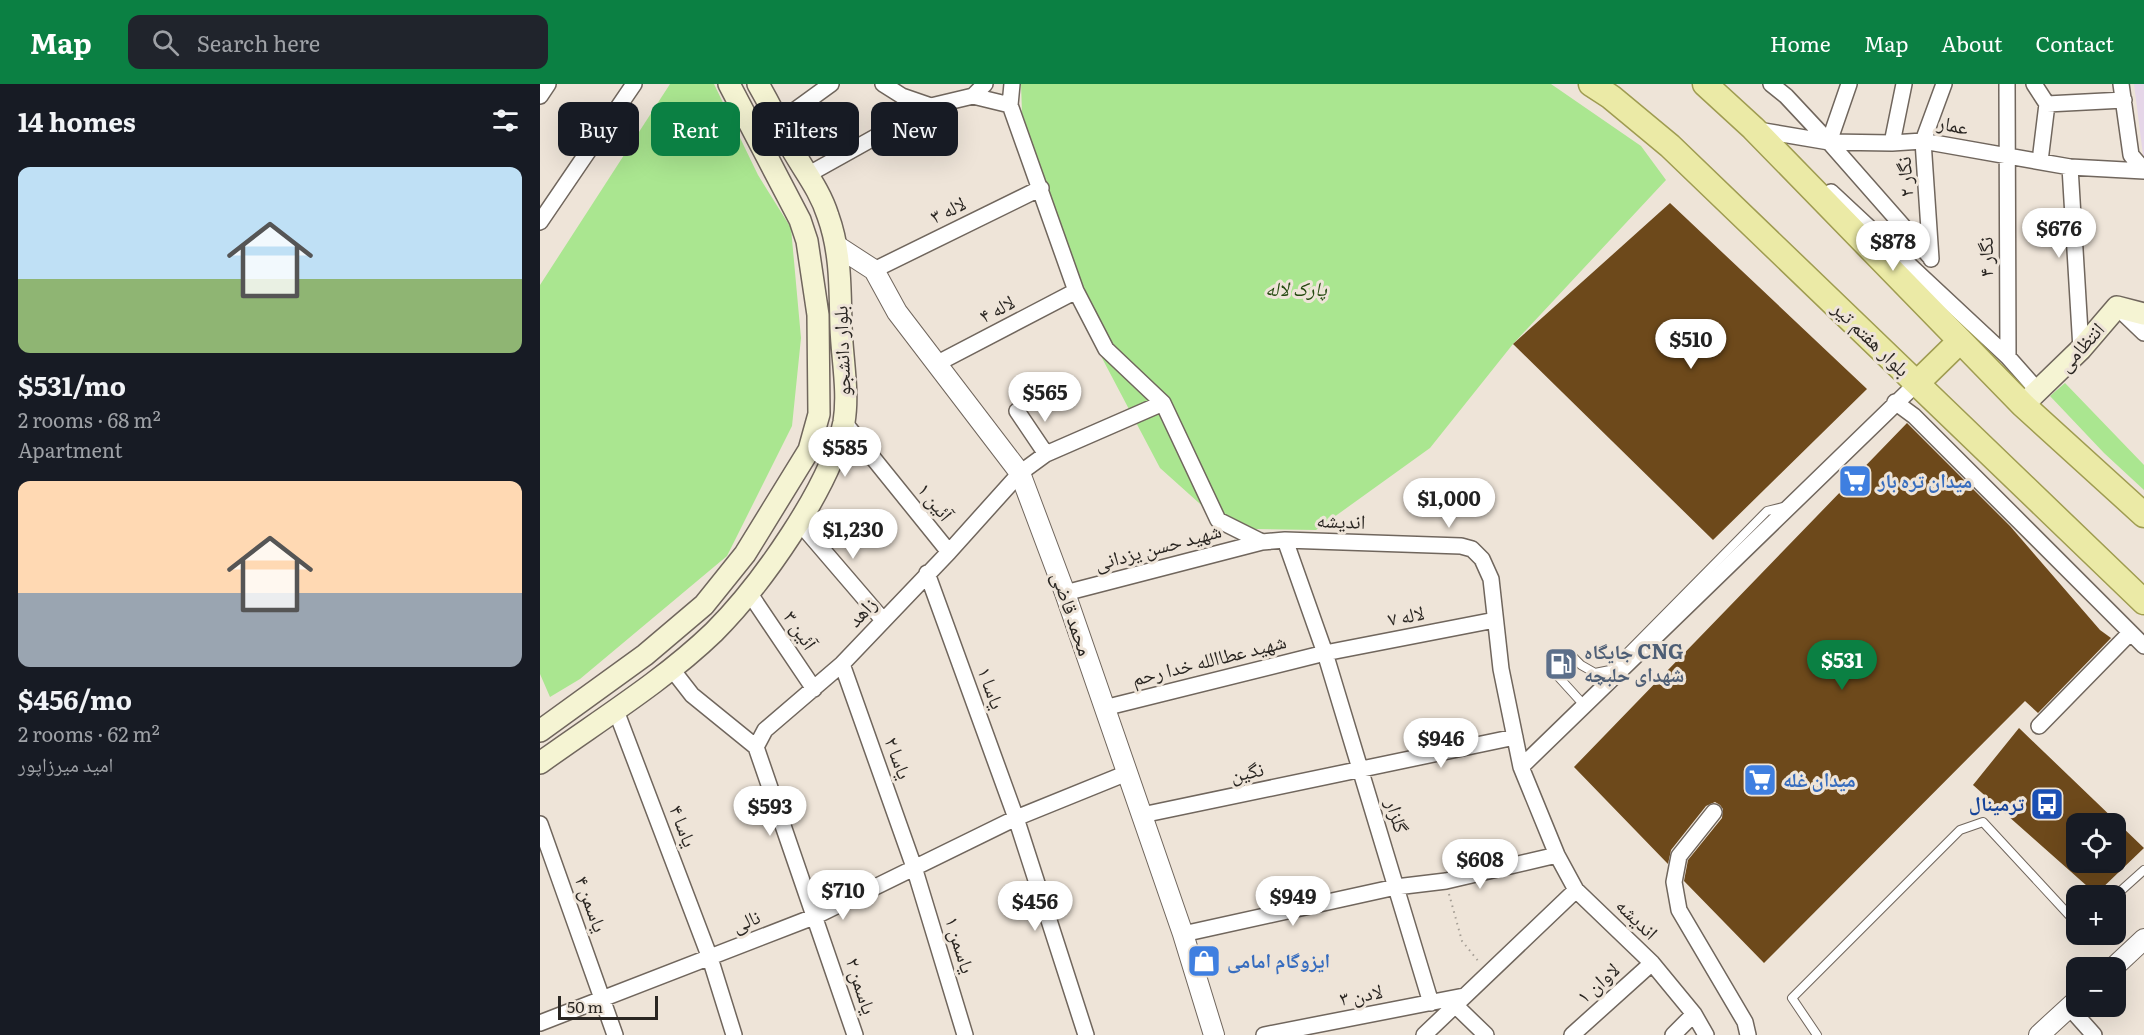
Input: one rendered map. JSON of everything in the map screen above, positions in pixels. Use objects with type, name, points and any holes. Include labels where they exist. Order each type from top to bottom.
[{"type":"main road","name":"بلوار دانشجو","points":[[540,731],[645,655],[704,605],[745,554],[809,450],[819,414],[821,386],[818,315],[807,241],[800,220],[729,84]]},
{"type":"main road","name":"بلوار دانشجو","points":[[758,84],[768,102]]},
{"type":"main road","name":"بلوار هفتم تیر","points":[[1590,84],[1611,97],[1670,146],[2144,602]]},
{"type":"main road","points":[[1705,84],[1760,131],[1960,341],[2031,399],[2144,515]]},
{"type":"main road","name":"بلوار دانشجو","points":[[540,763],[671,668],[712,633],[750,594],[798,521],[831,462],[844,422],[840,271],[837,246],[828,215],[809,174],[797,156]]},
{"type":"main road","name":"انتظامی","points":[[2031,399],[2081,349],[2117,307],[2144,314]]},
{"type":"main road","points":[[1917,383],[1960,341]]},
{"type":"street","points":[[540,96],[548,84]]},
{"type":"street","points":[[540,222],[634,84]]},
{"type":"street","points":[[807,102],[831,84]]},
{"type":"street","points":[[883,84],[902,96],[919,102]]},
{"type":"street","points":[[973,96],[985,84]]},
{"type":"street","points":[[1012,84],[1010,105],[1076,291],[1106,349],[1163,403],[1218,520],[1262,542]]},
{"type":"street","points":[[1771,84],[1789,90],[1829,142],[1931,258]]},
{"type":"street","points":[[1829,142],[1849,84]]},
{"type":"street","points":[[1892,143],[1904,84]]},
{"type":"street","points":[[1923,141],[1944,84]]},
{"type":"street","name":"نگار ۴","points":[[2007,84],[2008,357]]},
{"type":"street","points":[[2034,84],[2047,104],[2040,161]]},
{"type":"street","points":[[2121,84],[2132,155],[2144,170]]},
{"type":"street","points":[[948,102],[973,96],[1010,105]]},
{"type":"street","points":[[2047,104],[2124,100]]},
{"type":"street","points":[[1760,131],[2008,357],[2031,399]]},
{"type":"street","name":"عمار","points":[[1760,131],[1829,142],[1923,141],[2070,167],[2144,170]]},
{"type":"street","points":[[809,174],[871,139]]},
{"type":"street","name":"نگار ۲","points":[[1923,141],[1931,258],[1929,283]]},
{"type":"street","points":[[2070,167],[2081,349]]},
{"type":"street","name":"لاله ۳","points":[[874,270],[1041,188]]},
{"type":"street","name":"محمد قاضی","points":[[837,246],[874,270],[897,312],[938,363],[1020,474],[1065,593],[1184,934],[1214,1035]]},
{"type":"street","name":"لاله ۴","points":[[938,363],[1076,291]]},
{"type":"street","points":[[2117,307],[2144,333]]},
{"type":"street","points":[[1521,767],[1917,383]]},
{"type":"street","points":[[1895,402],[1914,416],[2144,646]]},
{"type":"street","name":"زاهد","points":[[756,747],[765,730],[842,664],[1020,474],[1046,454],[1163,403]]},
{"type":"street","points":[[1017,411],[1046,454]]},
{"type":"street","name":"آئین ۱","points":[[844,422],[949,552]]},
{"type":"street","points":[[798,521],[883,620]]},
{"type":"street","name":"اندیشه","points":[[1262,542],[1285,540],[1461,546],[1472,549],[1482,560],[1491,579],[1495,620],[1521,767],[1557,855],[1576,890],[1652,963],[1694,1014],[1706,1035]]},
{"type":"street","name":"گلزار","points":[[1285,540],[1325,653],[1431,1003]]},
{"type":"street","name":"شهید حسن یزدانی","points":[[1065,593],[1262,542]]},
{"type":"street","name":"یاسا ۱","points":[[927,573],[1016,818],[1086,1035]]},
{"type":"street","name":"آئین ۳","points":[[750,594],[814,689]]},
{"type":"street","name":"لاله ۷","points":[[1325,653],[1495,620]]},
{"type":"street","points":[[2039,726],[2130,633]]},
{"type":"street","name":"شهید عطاالله خدا رحم","points":[[1104,708],[1325,653]]},
{"type":"street","name":"یاسا ۲","points":[[842,664],[914,867]]},
{"type":"street","points":[[671,668],[692,695],[756,747]]},
{"type":"street","name":"یاسا ۴","points":[[615,708],[710,958]]},
{"type":"street","name":"نگین","points":[[1142,815],[1515,737]]},
{"type":"street","name":"یاسمن ۲","points":[[756,747],[816,916],[855,1035]]},
{"type":"street","name":"نالی","points":[[540,1023],[816,916],[1016,818],[1127,773]]},
{"type":"street","points":[[1714,812],[1679,856],[1674,882],[1679,910],[1745,1022],[1748,1035]]},
{"type":"street","name":"یاسمن ۴","points":[[540,824],[615,1035]]},
{"type":"street","points":[[1184,934],[1396,887],[1446,881],[1557,855]]},
{"type":"street","name":"یاسمن ۱","points":[[914,867],[965,1035]]},
{"type":"street","points":[[1424,1035],[1576,890]]},
{"type":"street","points":[[2125,957],[2144,939]]},
{"type":"street","points":[[710,958],[734,1035]]},
{"type":"street","name":"لاوان ۱","points":[[1572,1035],[1652,963]]},
{"type":"street","points":[[1460,1000],[1486,1035]]},
{"type":"street","name":"لادن ۳","points":[[1264,1035],[1431,1003],[1460,1000]]},
{"type":"street","points":[[2039,1035],[2066,1010]]},
{"type":"street","points":[[1673,1035],[1694,1014]]},
{"type":"street","points":[[2081,1017],[2094,1035]]},
{"type":"lane","points":[[1584,705],[1554,672],[1569,653],[1595,674],[1611,670],[1767,511],[1791,505]]},
{"type":"lane","points":[[1817,1035],[1792,998],[1960,830],[1983,822],[2066,912]]},
{"type":"lane","points":[[2126,886],[2144,870]]},
{"type":"path","points":[[1446,881],[1462,941],[1488,974]]},
{"type":"shaded area","points":[[2134,84],[2144,84],[2144,155],[2143,155]]},
{"type":"green space","points":[[670,84],[714,84],[723,102],[658,102]]},
{"type":"green space","name":"پارک لاله","points":[[1021,84],[1551,84],[1641,146],[1666,180],[1513,344],[1430,448],[1316,530],[1256,529],[1218,520],[1160,468],[1102,358],[1022,113]]},
{"type":"green space","points":[[651,113],[651,156],[740,156],[740,138],[758,175],[791,228],[801,338],[792,426],[727,556],[580,679],[550,697],[540,674],[540,285],[623,156],[639,156],[639,132]]},
{"type":"green space","points":[[2065,383],[2144,465],[2144,490],[2104,453],[2050,396]]},
{"type":"building","points":[[1670,203],[1867,389],[1713,540],[1513,344]]},
{"type":"building","points":[[1907,423],[2010,526],[2100,630],[2111,638],[2038,713],[2025,701],[1764,963],[1684,881],[1688,860],[1722,818],[1723,809],[1720,805],[1715,802],[1706,806],[1671,850],[1668,864],[1574,767]]},
{"type":"building","name":"ترمینال","points":[[2019,728],[2108,813],[2066,813],[2066,867],[1973,785]]},
{"type":"building","name":"ترمینال","points":[[2126,831],[2144,848],[2126,865]]},
{"type":"building","name":"ترمینال","points":[[2072,873],[2118,873],[2105,885],[2086,885]]},
{"type":"place","name":"میدان تره بار","points":[[1855,481]]},
{"type":"place","name":"جایگاه CNG شهدای حلبچه","points":[[1561,664]]},
{"type":"place","name":"میدان غله","points":[[1760,780]]},
{"type":"place","name":"ترمینال","points":[[2047,804]]},
{"type":"place","name":"ایزوگام امامی","points":[[1204,961]]}]
